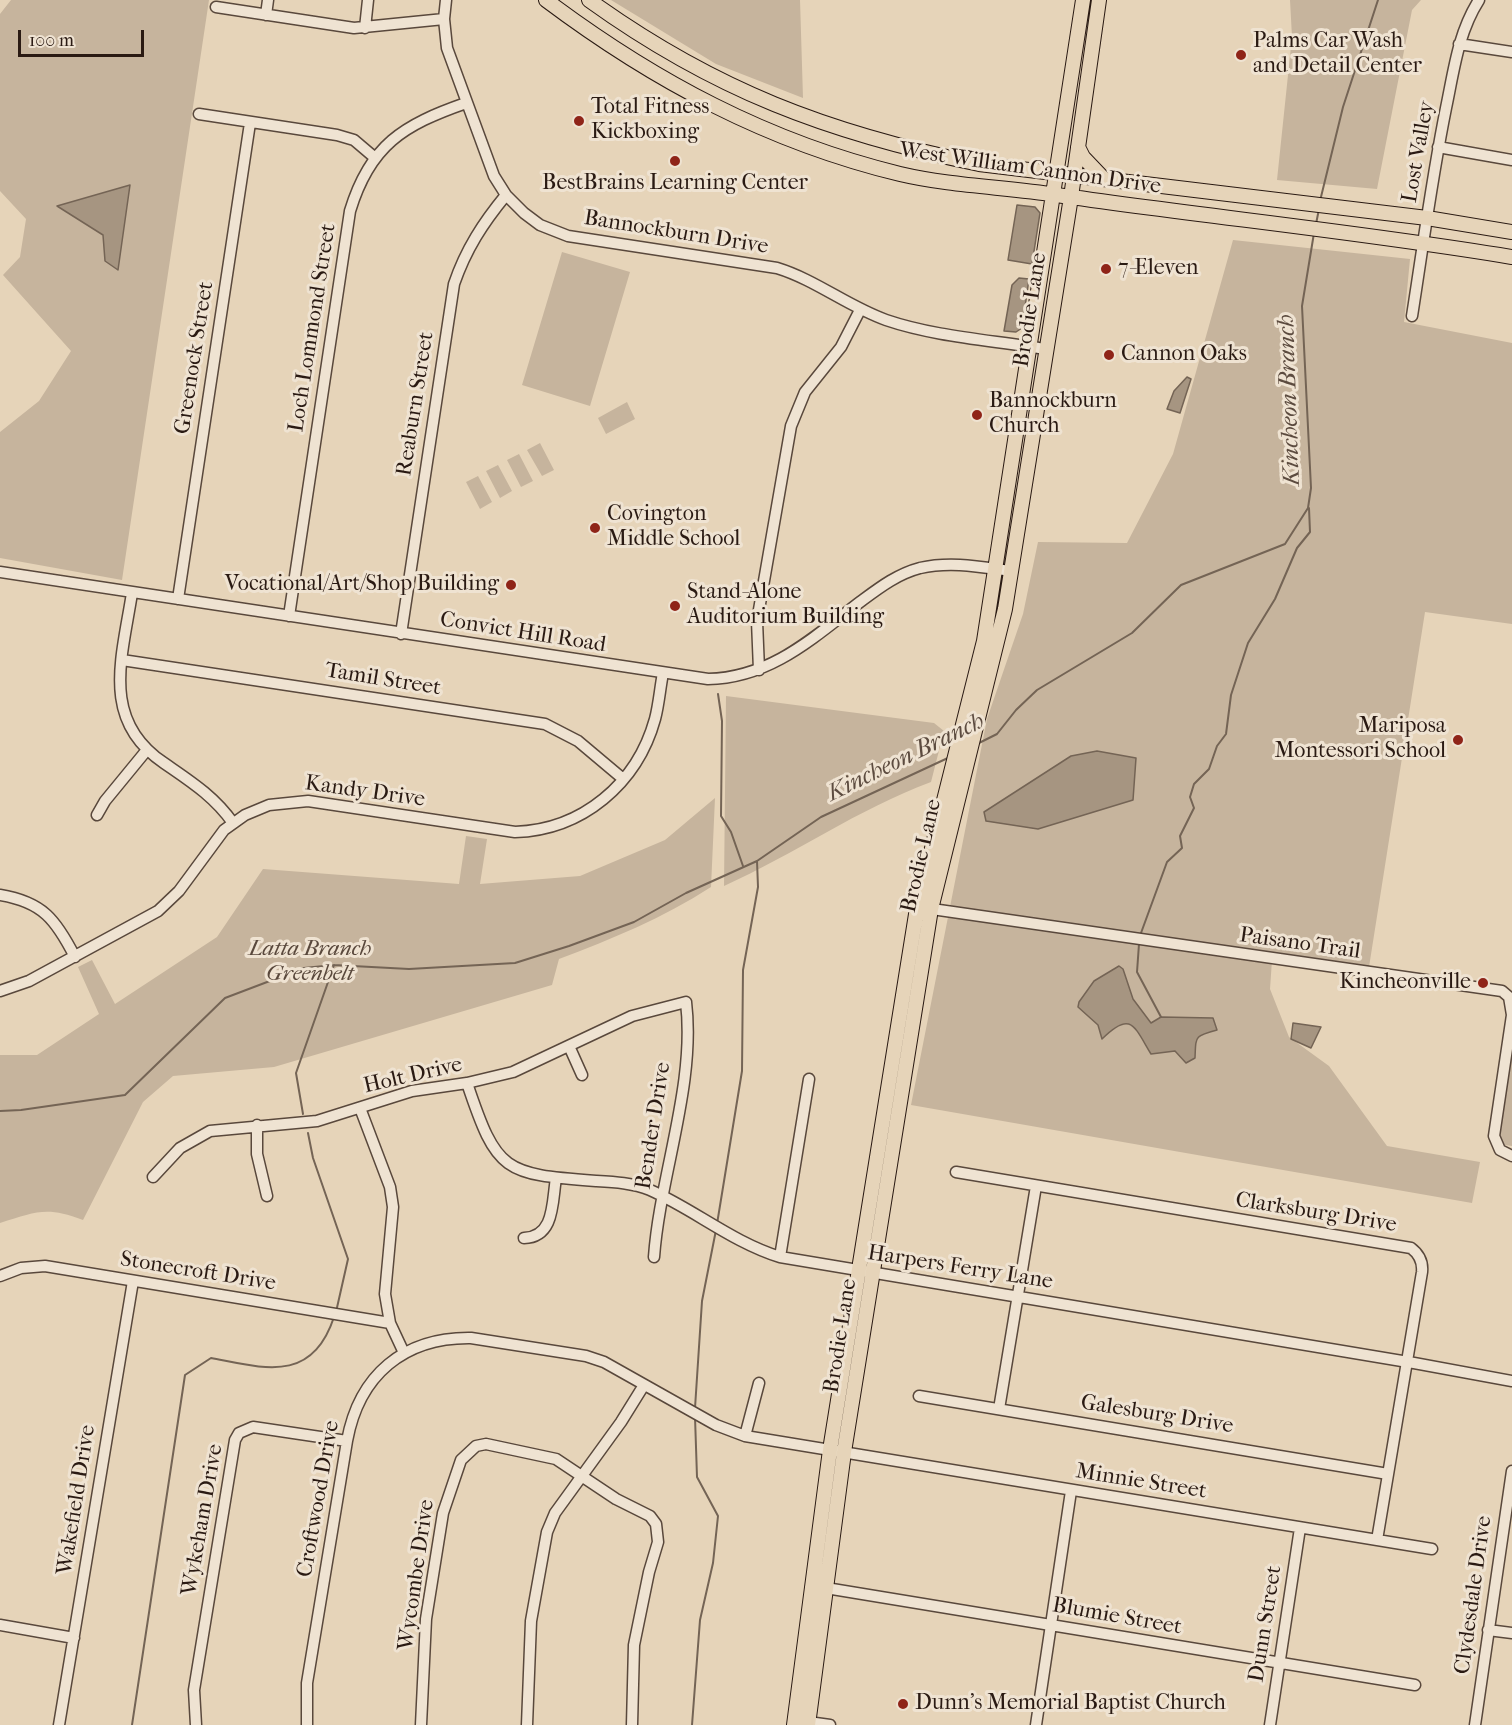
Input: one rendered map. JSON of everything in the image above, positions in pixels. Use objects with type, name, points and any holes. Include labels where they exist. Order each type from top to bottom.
[{"type":"main road","name":"West William Cannon Drive","points":[[546,0],[629,60],[677,88],[745,120],[819,150],[901,174],[1423,242],[1512,257]]},
{"type":"main road","name":"West William Cannon Drive","points":[[589,0],[642,39],[755,97],[828,126],[933,154],[979,164],[1427,218],[1512,232]]},
{"type":"main road","name":"Brodie Lane","points":[[801,1723],[858,1271],[924,908],[956,777],[997,570],[1083,0]]},
{"type":"main road","name":"Brodie Lane","points":[[956,777],[987,682],[1005,609],[1071,197],[1098,0]]},
{"type":"main road","points":[[629,60],[642,39]]},
{"type":"main road","points":[[819,150],[828,126]]},
{"type":"main road","points":[[1078,147],[1083,157],[1103,178]]},
{"type":"main road","points":[[1220,216],[1221,192]]},
{"type":"main road","name":"Brodie Lane","points":[[837,1451],[872,1273],[924,908]]},
{"type":"street","points":[[266,15],[268,0]]},
{"type":"street","points":[[365,28],[368,0]]},
{"type":"street","name":"Bannockburn Drive","points":[[446,0],[444,19],[447,48],[489,166],[506,195],[532,219],[553,231],[777,268],[802,277],[860,310],[916,328],[1045,349]]},
{"type":"street","name":"Lost Valley","points":[[1412,316],[1438,147],[1459,44],[1466,21],[1479,0]]},
{"type":"street","points":[[216,7],[365,28],[444,19]]},
{"type":"street","points":[[1459,44],[1512,52]]},
{"type":"street","name":"Loch Lommond Street","points":[[288,616],[350,211],[359,183],[374,157],[406,128],[466,103]]},
{"type":"street","points":[[199,114],[339,136],[354,140],[374,157]]},
{"type":"street","name":"Greenock Street","points":[[178,599],[250,123]]},
{"type":"street","points":[[1438,147],[1512,159]]},
{"type":"street","name":"Reaburn Street","points":[[401,634],[454,284],[464,254],[481,225],[506,195]]},
{"type":"street","points":[[759,670],[757,621],[791,426],[805,392],[841,348],[860,310]]},
{"type":"street","name":"Convict Hill Road","points":[[0,572],[663,674],[717,679],[759,670],[785,658],[882,586],[905,573],[941,564],[1011,572]]},
{"type":"street","points":[[132,593],[119,691],[122,712],[132,735],[146,751],[212,797],[233,823]]},
{"type":"street","name":"Tamil Street","points":[[122,660],[545,724],[578,741],[622,778]]},
{"type":"street","name":"Kandy Drive","points":[[0,991],[29,981],[137,924],[164,906],[178,891],[216,838],[233,823],[270,805],[308,801],[495,830],[532,831],[558,826],[582,816],[610,792],[635,761],[649,736],[655,719],[663,674]]},
{"type":"street","points":[[97,815],[105,801],[146,751]]},
{"type":"street","points":[[0,895],[31,904],[47,913],[61,928],[75,957]]},
{"type":"street","name":"Paisano Trail","points":[[924,908],[1502,991],[1509,997],[1512,1015],[1494,1136],[1500,1150],[1512,1156]]},
{"type":"street","name":"Holt Drive","points":[[153,1177],[180,1148],[210,1131],[257,1125],[299,1124],[412,1092],[467,1083],[513,1072],[632,1016],[686,1002]]},
{"type":"street","name":"Bender Drive","points":[[654,1257],[663,1197],[672,1163],[688,1035],[686,1002]]},
{"type":"street","points":[[569,1046],[582,1075]]},
{"type":"street","points":[[780,1257],[809,1079]]},
{"type":"street","name":"Harpers Ferry Lane","points":[[467,1083],[484,1132],[498,1155],[521,1171],[556,1178],[629,1184],[663,1197],[758,1250],[780,1257],[1406,1361],[1512,1381]]},
{"type":"street","points":[[360,1108],[390,1187],[393,1207],[385,1294],[390,1323],[404,1353]]},
{"type":"street","points":[[257,1125],[257,1154],[267,1196]]},
{"type":"street","name":"Clarksburg Drive","points":[[956,1172],[1411,1248],[1419,1256],[1422,1267],[1377,1540]]},
{"type":"street","points":[[524,1238],[535,1238],[542,1234],[549,1222],[556,1178]]},
{"type":"street","points":[[999,1409],[1036,1186]]},
{"type":"street","name":"Stonecroft Drive","points":[[0,1276],[21,1268],[39,1266],[390,1323]]},
{"type":"street","name":"Wakefield Drive","points":[[59,1725],[133,1281]]},
{"type":"street","name":"Croftwood Drive","points":[[307,1725],[307,1683],[353,1416],[363,1393],[387,1365],[404,1353],[440,1340],[471,1338],[586,1356],[604,1362],[683,1408],[745,1436],[837,1451]]},
{"type":"street","points":[[745,1436],[759,1383]]},
{"type":"street","points":[[527,1725],[531,1621],[547,1532],[555,1513],[583,1476],[644,1385]]},
{"type":"street","name":"Galesburg Drive","points":[[920,1396],[1388,1474]]},
{"type":"street","name":"Wykeham Drive","points":[[196,1725],[194,1690],[239,1433],[253,1426],[347,1441]]},
{"type":"street","name":"Wycombe Drive","points":[[421,1725],[426,1618],[443,1513],[461,1460],[476,1446],[486,1444],[556,1459],[616,1499],[650,1516],[659,1532],[634,1645],[632,1725]]},
{"type":"street","name":"Minnie Street","points":[[837,1451],[1432,1549]]},
{"type":"street","name":"Clydesdale Drive","points":[[1475,1725],[1488,1630],[1509,1511],[1512,1471]]},
{"type":"street","points":[[1036,1725],[1071,1491]]},
{"type":"street","name":"Dunn Street","points":[[1270,1725],[1300,1528]]},
{"type":"street","name":"Blumie Street","points":[[819,1587],[1415,1685]]},
{"type":"street","points":[[0,1625],[74,1638]]},
{"type":"street","points":[[1488,1630],[1512,1633]]},
{"type":"street","points":[[801,1723],[830,1725]]},
{"type":"green space","points":[[11,0],[209,0],[122,580],[0,558],[0,432],[39,401],[71,351],[3,275],[20,257],[26,219],[0,191],[0,14]]},
{"type":"green space","points":[[611,0],[800,0],[803,98],[716,64]]},
{"type":"green space","points":[[1290,0],[1421,0],[1412,10],[1377,189],[1277,180],[1292,37]]},
{"type":"green space","points":[[1233,240],[1410,259],[1404,322],[1512,343],[1512,624],[1425,612],[1369,967],[1272,960],[1270,989],[1289,1037],[1329,1066],[1387,1146],[1480,1162],[1472,1203],[911,1105],[987,719],[1023,614],[1038,542],[1127,543],[1173,454]]},
{"type":"green space","points":[[562,252],[630,272],[590,406],[522,385]]},
{"type":"green space","points":[[627,402],[635,419],[606,434],[598,418]]},
{"type":"green space","points":[[540,443],[554,470],[542,476],[527,450]]},
{"type":"green space","points":[[519,454],[533,481],[521,487],[507,460]]},
{"type":"green space","points":[[498,465],[512,491],[500,498],[486,471]]},
{"type":"green space","points":[[478,476],[492,502],[480,509],[466,482]]},
{"type":"green space","points":[[726,696],[934,723],[944,731],[931,782],[852,818],[724,886]]},
{"type":"green space","name":"Latta Branch Greenbelt","points":[[715,798],[711,887],[637,927],[559,959],[552,985],[274,1067],[173,1076],[143,1102],[83,1220],[59,1213],[41,1212],[0,1223],[0,1055],[37,1055],[99,1014],[78,967],[92,960],[115,1004],[217,937],[263,869],[459,884],[466,836],[487,839],[480,884],[580,876],[665,840]]},
{"type":"green space","points":[[1512,1029],[1512,1146],[1499,1144]]},
{"type":"shaded area","points":[[130,185],[118,270],[105,261],[103,235],[57,206]]},
{"type":"shaded area","points":[[1017,205],[1035,207],[1040,213],[1032,264],[1008,260]]},
{"type":"shaded area","points":[[1019,278],[1029,279],[1022,328],[1016,332],[1004,331],[1012,285]]},
{"type":"shaded area","points":[[1187,377],[1191,379],[1180,413],[1167,409],[1174,391]]},
{"type":"shaded area","points":[[1097,751],[1136,758],[1133,800],[1038,829],[986,821],[984,812],[1071,756]]},
{"type":"shaded area","points":[[1119,966],[1123,969],[1133,999],[1151,1023],[1161,1017],[1213,1018],[1217,1030],[1198,1038],[1195,1058],[1186,1063],[1175,1051],[1151,1054],[1136,1029],[1131,1025],[1120,1025],[1102,1039],[1098,1025],[1078,1007],[1079,1002],[1094,981]]},
{"type":"shaded area","points":[[1293,1023],[1321,1027],[1311,1048],[1291,1039]]},
{"type":"waterway","name":"Kincheon Branch","points":[[1320,201],[1343,107],[1378,0]]},
{"type":"waterway","name":"Kincheon Branch","points":[[1316,224],[1319,209]]},
{"type":"waterway","name":"Kincheon Branch","points":[[977,744],[997,734],[1016,710],[1037,690],[1132,633],[1181,585],[1285,544],[1308,508],[1311,488],[1302,306],[1314,233]]},
{"type":"waterway","points":[[1141,933],[1167,862],[1182,848],[1180,836],[1194,808],[1190,797],[1194,784],[1209,769],[1217,746],[1226,734],[1231,695],[1248,643],[1275,599],[1297,548],[1310,532],[1309,508]]},
{"type":"waterway","points":[[718,694],[722,721],[721,816],[731,832],[743,866]]},
{"type":"waterway","name":"Kincheon Branch","points":[[0,1111],[125,1095],[225,998],[304,968],[334,965],[409,969],[515,963],[634,922],[686,893],[757,861],[821,817],[950,757]]},
{"type":"waterway","points":[[717,1224],[742,1071],[743,970],[758,887],[757,861]]},
{"type":"waterway","points":[[1139,944],[1137,972],[1161,1017]]},
{"type":"waterway","points":[[303,1114],[296,1073],[334,965]]},
{"type":"waterway","points":[[308,1133],[313,1158],[348,1259],[336,1312]]},
{"type":"waterway","points":[[695,1408],[702,1301],[716,1230]]},
{"type":"waterway","points":[[132,1725],[185,1375],[211,1358],[267,1367],[299,1362],[313,1353],[325,1338],[334,1317]]},
{"type":"waterway","points":[[692,1725],[700,1620],[713,1563],[718,1516],[697,1477],[695,1417]]},
{"type":"place","name":"Palms Car Wash and Detail Center","points":[[1241,55]]},
{"type":"place","name":"Total Fitness Kickboxing","points":[[579,121]]},
{"type":"place","name":"BestBrains Learning Center","points":[[675,161]]},
{"type":"place","name":"7-Eleven","points":[[1106,269]]},
{"type":"place","name":"Cannon Oaks","points":[[1109,355]]},
{"type":"place","name":"Bannockburn Church","points":[[977,415]]},
{"type":"place","name":"Covington Middle School","points":[[595,528]]},
{"type":"place","name":"Vocational/Art/Shop Building","points":[[511,585]]},
{"type":"place","name":"Stand-Alone Auditorium Building","points":[[675,606]]},
{"type":"place","name":"Mariposa Montessori School","points":[[1458,740]]},
{"type":"place","name":"Kincheonville","points":[[1483,983]]},
{"type":"place","name":"Dunn's Memorial Baptist Church","points":[[903,1704]]}]
